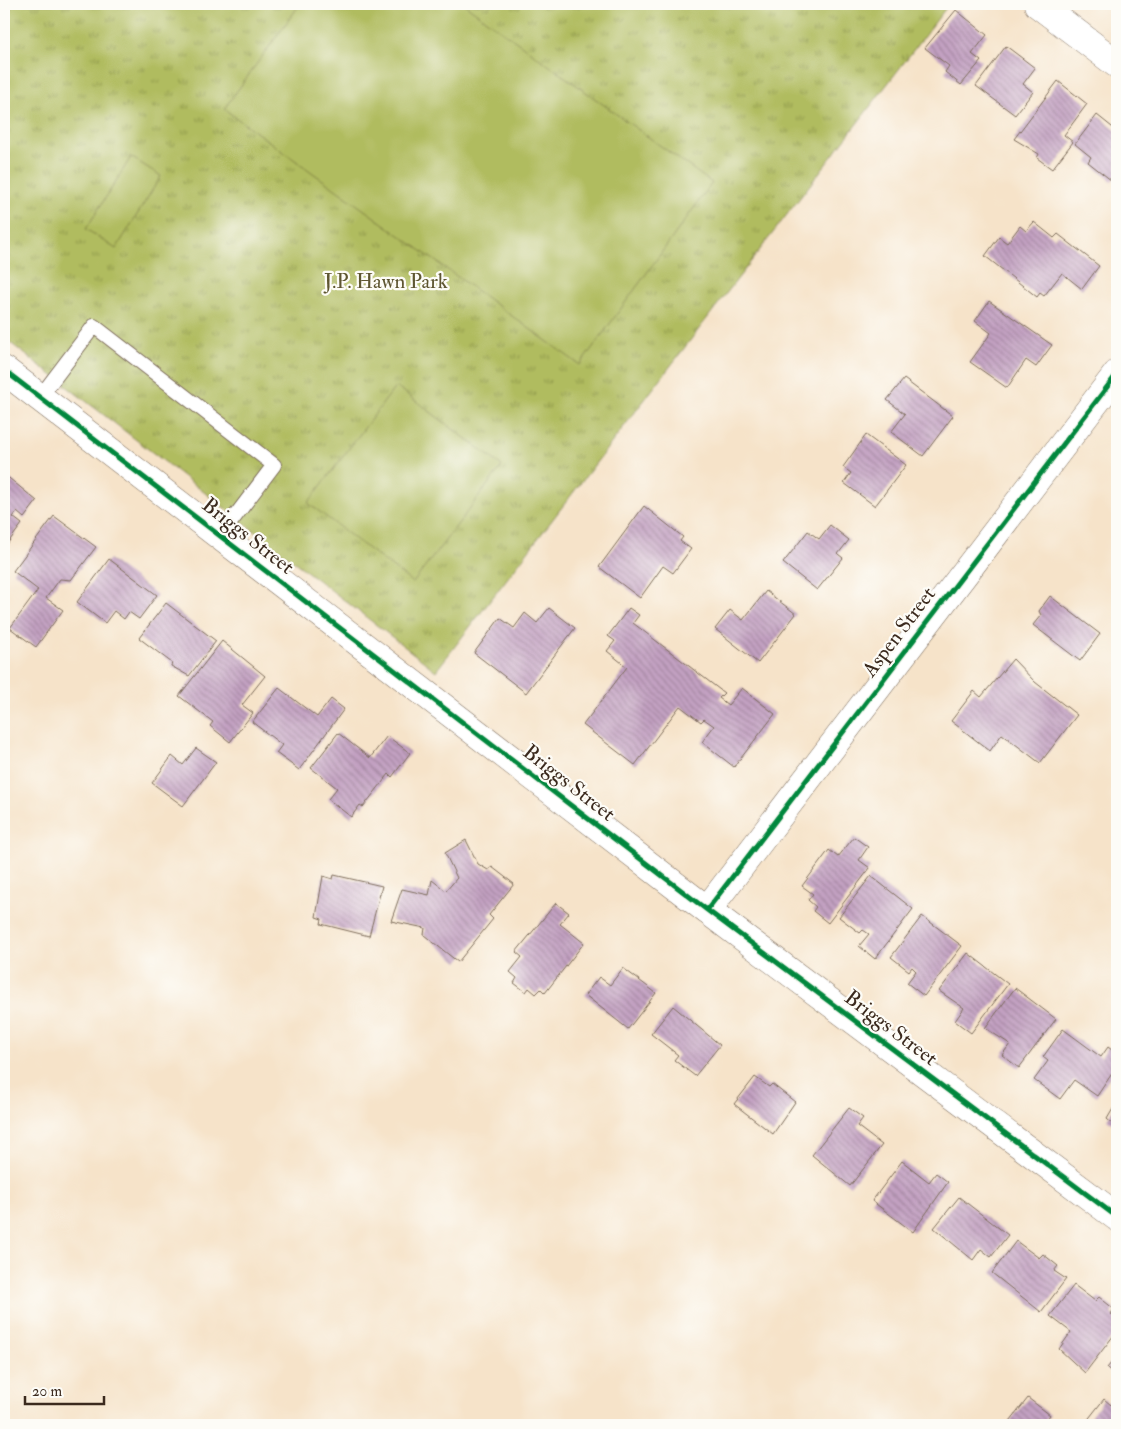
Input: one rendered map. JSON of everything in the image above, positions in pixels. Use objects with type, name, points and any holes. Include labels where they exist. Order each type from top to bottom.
[{"type":"street","points":[[1038,4],[1117,64]]},
{"type":"street","name":"Briggs Street","points":[[4,370],[707,910],[1117,1217]]},
{"type":"street","name":"Aspen Street","points":[[707,910],[1117,374]]},
{"type":"lane","points":[[40,397],[94,326],[110,338],[274,465],[221,535]]},
{"type":"green space","name":"J.P. Hawn Park","points":[[14,4],[949,4],[436,671],[4,338],[4,18]]},
{"type":"green space","points":[[300,4],[464,4],[712,183],[580,365],[224,109]]},
{"type":"green space","points":[[131,157],[161,176],[116,249],[86,229]]},
{"type":"green space","points":[[396,386],[502,466],[413,583],[308,503]]},
{"type":"building","points":[[956,10],[987,35],[972,54],[981,61],[961,85],[945,72],[949,66],[925,48]]},
{"type":"building","points":[[1006,46],[1035,68],[1023,84],[1033,92],[1015,115],[976,86]]},
{"type":"building","points":[[1058,81],[1087,104],[1064,135],[1073,142],[1052,169],[1037,158],[1039,154],[1014,139]]},
{"type":"building","points":[[1097,115],[1117,131],[1115,136],[1117,138],[1117,174],[1112,181],[1088,162],[1091,157],[1075,144]]},
{"type":"building","points":[[1034,222],[1054,238],[1058,234],[1099,266],[1082,289],[1062,273],[1044,296],[1040,293],[1037,297],[985,256],[999,237],[1007,243],[1020,226],[1026,231]]},
{"type":"building","points":[[989,301],[1052,345],[1036,367],[1026,360],[1007,388],[970,362],[991,333],[975,321]]},
{"type":"building","points":[[904,379],[953,416],[923,456],[891,432],[905,414],[887,400]]},
{"type":"building","points":[[866,435],[906,465],[875,506],[844,483],[851,473],[843,467]]},
{"type":"building","points":[[4,474],[37,501],[24,518],[17,512],[13,517],[22,524],[4,548]]},
{"type":"building","points":[[644,506],[683,537],[680,541],[691,549],[673,573],[663,566],[640,598],[599,567]]},
{"type":"building","points":[[54,516],[96,547],[71,580],[60,579],[46,598],[63,610],[36,647],[10,628],[38,590],[13,571]]},
{"type":"building","points":[[830,525],[849,540],[838,554],[843,558],[817,590],[783,563],[808,531],[819,539]]},
{"type":"building","points":[[109,559],[157,595],[139,619],[129,612],[124,619],[114,611],[105,623],[77,602]]},
{"type":"building","points":[[766,591],[796,614],[758,663],[715,629],[730,610],[743,620]]},
{"type":"building","points":[[1050,596],[1100,634],[1080,661],[1033,625],[1041,615],[1039,611]]},
{"type":"building","points":[[166,603],[216,641],[189,676],[171,666],[172,663],[139,638]]},
{"type":"building","points":[[549,608],[575,628],[526,693],[474,653],[500,618],[514,628],[525,613],[537,623]]},
{"type":"building","points":[[629,608],[639,615],[633,623],[724,693],[719,698],[728,705],[742,688],[775,714],[734,767],[702,742],[714,726],[704,719],[701,722],[680,706],[635,765],[583,725],[627,667],[607,651],[615,641],[608,636]]},
{"type":"building","points":[[222,641],[265,676],[242,705],[253,713],[230,742],[210,726],[213,722],[179,696]]},
{"type":"building","points":[[1013,659],[1035,682],[1077,715],[1040,763],[1002,734],[990,751],[951,721],[974,691],[981,697]]},
{"type":"building","points":[[279,688],[317,717],[331,699],[344,709],[299,770],[276,753],[282,745],[252,722]]},
{"type":"building","points":[[338,733],[370,758],[387,736],[410,753],[392,777],[389,774],[363,807],[360,805],[351,817],[328,799],[337,788],[311,768]]},
{"type":"building","points":[[196,748],[216,762],[183,806],[152,783],[172,756],[183,765]]},
{"type":"building","points":[[854,837],[868,847],[859,860],[870,868],[828,923],[813,911],[816,907],[808,900],[813,894],[802,886],[829,850],[838,857]]},
{"type":"building","points":[[466,840],[478,864],[488,870],[492,867],[514,884],[489,915],[493,919],[458,962],[424,935],[425,928],[391,921],[402,889],[429,895],[432,880],[446,891],[457,878],[445,853]]},
{"type":"building","points":[[334,875],[382,886],[369,936],[321,924],[322,919],[316,917],[323,876],[333,879]]},
{"type":"building","points":[[871,876],[913,909],[875,959],[859,946],[869,934],[863,930],[860,933],[839,917]]},
{"type":"building","points":[[556,903],[569,913],[560,924],[584,943],[545,993],[541,989],[536,994],[529,988],[526,992],[514,983],[517,978],[510,972],[522,957],[516,952]]},
{"type":"building","points":[[922,916],[962,946],[924,996],[907,983],[916,971],[912,967],[909,971],[891,957]]},
{"type":"building","points":[[968,953],[1008,984],[971,1033],[955,1021],[964,1008],[939,991]]},
{"type":"building","points":[[623,968],[656,993],[628,1029],[585,995],[599,977],[610,985]]},
{"type":"building","points":[[1015,988],[1056,1019],[1019,1068],[1002,1055],[1010,1044],[985,1028]]},
{"type":"building","points":[[673,1006],[720,1045],[695,1076],[674,1060],[678,1055],[651,1034]]},
{"type":"building","points":[[1063,1029],[1101,1057],[1108,1047],[1117,1054],[1117,1066],[1097,1096],[1074,1080],[1060,1099],[1034,1080],[1048,1061],[1043,1057]]},
{"type":"building","points":[[755,1077],[769,1087],[772,1084],[795,1102],[773,1134],[734,1104]]},
{"type":"building","points":[[1117,1102],[1117,1128],[1107,1119]]},
{"type":"building","points":[[849,1108],[863,1118],[857,1126],[882,1145],[850,1186],[812,1155]]},
{"type":"building","points":[[902,1161],[929,1182],[936,1173],[948,1182],[913,1232],[872,1201]]},
{"type":"building","points":[[959,1197],[1008,1235],[991,1257],[981,1249],[973,1260],[934,1228]]},
{"type":"building","points":[[1016,1241],[1039,1258],[1043,1254],[1058,1266],[1054,1271],[1066,1279],[1041,1312],[992,1273]]},
{"type":"building","points":[[1074,1285],[1095,1301],[1099,1297],[1114,1309],[1111,1314],[1117,1318],[1117,1331],[1085,1373],[1059,1349],[1071,1332],[1050,1316]]},
{"type":"building","points":[[1117,1356],[1117,1376],[1107,1368]]},
{"type":"building","points":[[1117,1397],[1117,1425],[1090,1425],[1086,1422],[1104,1399],[1111,1405]]},
{"type":"building","points":[[1028,1398],[1050,1415],[1042,1425],[1007,1425]]},
{"type":"cycle path","points":[[4,370],[707,910],[1117,1217]]},
{"type":"cycle path","points":[[707,910],[1117,374]]}]
